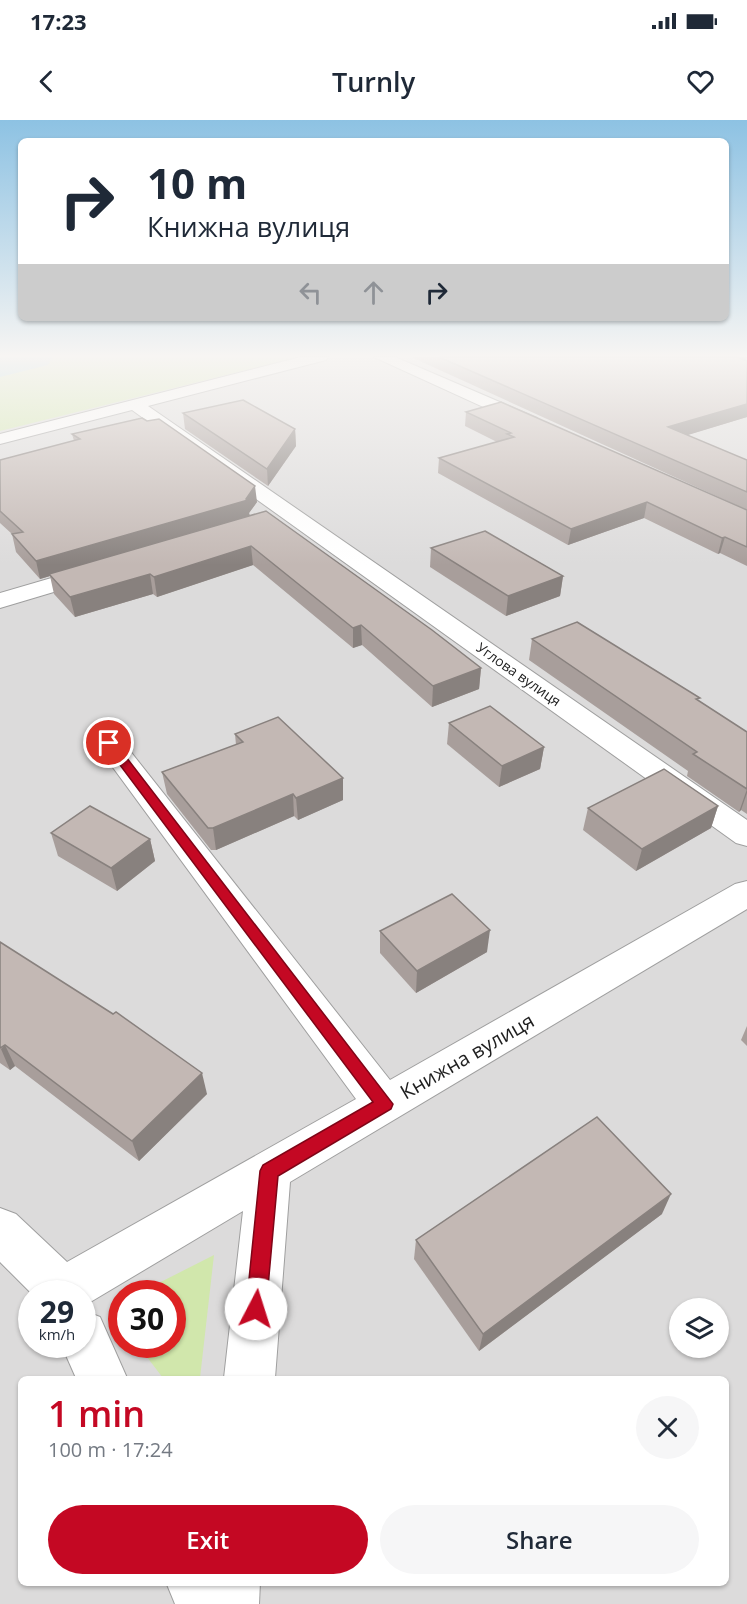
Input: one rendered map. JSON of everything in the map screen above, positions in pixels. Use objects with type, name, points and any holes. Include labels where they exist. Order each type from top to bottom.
[{"type":"street","points":[[0,439],[51,426]]},
{"type":"street","name":"Углова вулиця","points":[[162,426],[279,517],[747,835]]},
{"type":"street","points":[[539,426],[545,429]]},
{"type":"street","points":[[0,601],[112,567]]},
{"type":"street","points":[[109,743],[384,1104]]},
{"type":"street","name":"Книжна вулиця","points":[[96,1288],[269,1171],[747,893]]},
{"type":"street","points":[[250,1376],[269,1171]]},
{"type":"street","points":[[0,1230],[46,1280]]},
{"type":"street","points":[[93,1358],[101,1376]]},
{"type":"street","points":[[197,1586],[204,1604]]},
{"type":"street","points":[[229,1604],[231,1586]]},
{"type":"shaded area","points":[[0,426],[747,426],[747,1604],[0,1604]]},
{"type":"green space","points":[[0,426],[19,426],[0,431]]},
{"type":"green space","points":[[214,1255],[200,1376],[161,1376],[148,1358],[186,1358],[186,1280],[165,1280]]},
{"type":"building","points":[[106,426],[169,426],[255,486],[246,499],[248,500],[36,561],[12,534],[23,532],[0,511],[0,460],[80,439],[72,434]]},
{"type":"building","points":[[203,426],[290,426],[295,429],[267,469]]},
{"type":"building","points":[[497,426],[556,426],[747,510],[747,547],[725,537],[722,538],[647,502],[571,529],[439,458],[514,437],[507,434],[511,433]]},
{"type":"building","points":[[597,426],[671,426],[668,427],[747,460],[747,492]]},
{"type":"building","points":[[266,511],[481,668],[433,686],[361,625],[353,628],[251,546],[154,577],[150,574],[70,597],[49,574]]},
{"type":"building","points":[[485,531],[563,576],[508,596],[431,548]]},
{"type":"building","points":[[577,622],[700,698],[696,699],[747,732],[747,789],[693,754],[697,752],[532,639]]},
{"type":"building","points":[[490,706],[544,747],[502,766],[449,723]]},
{"type":"building","points":[[278,717],[343,778],[296,798],[293,794],[213,828],[208,828],[162,772],[243,742],[235,734]]},
{"type":"building","points":[[664,769],[718,806],[642,849],[588,808]]},
{"type":"building","points":[[90,806],[150,839],[111,868],[51,833]]},
{"type":"building","points":[[452,894],[490,930],[417,971],[380,931]]},
{"type":"building","points":[[0,942],[113,1014],[116,1012],[202,1073],[132,1141],[5,1045],[0,1048]]},
{"type":"building","points":[[597,1117],[671,1194],[483,1334],[416,1240]]},
{"type":"route","points":[[109,743],[384,1104],[269,1171],[256,1309]]}]
